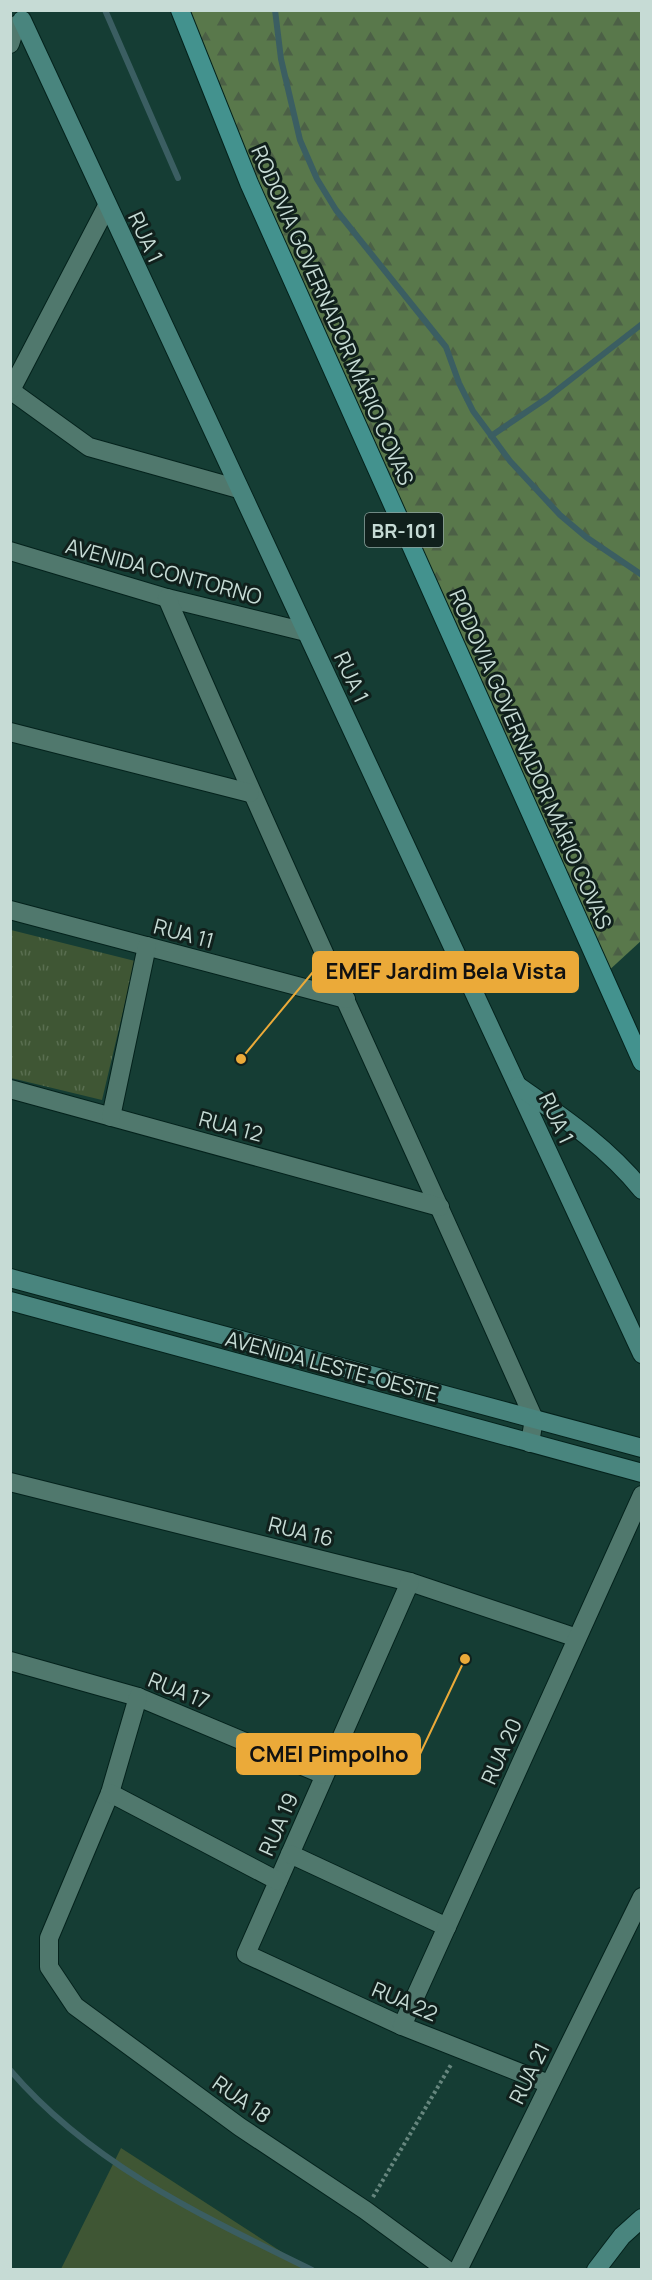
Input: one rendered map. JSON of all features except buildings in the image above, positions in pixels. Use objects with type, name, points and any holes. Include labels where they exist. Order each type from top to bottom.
[{"type":"main road","name":"RODOVIA GOVERNADOR MÁRIO COVAS","points":[[180,10],[254,194],[638,1054],[642,1072]]},
{"type":"street","points":[[10,44],[18,20]]},
{"type":"street","name":"RUA 1","points":[[18,20],[642,1353]]},
{"type":"street","points":[[107,206],[11,390],[89,447],[239,489]]},
{"type":"street","name":"AVENIDA CONTORNO","points":[[10,551],[167,598],[306,632]]},
{"type":"street","points":[[167,598],[250,793],[346,999],[534,1419],[530,1443]]},
{"type":"street","points":[[10,732],[250,793]]},
{"type":"street","name":"RUA 11","points":[[10,910],[346,999]]},
{"type":"street","points":[[111,1117],[147,946]]},
{"type":"street","points":[[517,1085],[583,1131],[624,1168],[642,1190]]},
{"type":"street","name":"RUA 12","points":[[10,1089],[440,1207]]},
{"type":"street","name":"AVENIDA LESTE-OESTE","points":[[10,1278],[642,1448]]},
{"type":"street","name":"AVENIDA LESTE-OESTE","points":[[10,1301],[642,1473]]},
{"type":"street","name":"RUA 16","points":[[10,1482],[410,1582],[577,1638]]},
{"type":"street","name":"RUA 20","points":[[402,2026],[642,1495]]},
{"type":"street","name":"RUA 19","points":[[246,1954],[410,1582]]},
{"type":"street","name":"RUA 17","points":[[10,1661],[138,1697],[324,1775]]},
{"type":"street","points":[[138,1697],[110,1793],[278,1881]]},
{"type":"street","name":"RUA 18","points":[[110,1793],[49,1938],[49,1967],[75,2006],[240,2127],[365,2210],[447,2270]]},
{"type":"street","points":[[290,1854],[447,1927]]},
{"type":"street","name":"RUA 21","points":[[458,2270],[642,1897]]},
{"type":"street","name":"RUA 22","points":[[246,1954],[402,2026],[549,2084]]},
{"type":"street","points":[[596,2270],[622,2236],[642,2218]]},
{"type":"path","points":[[365,2210],[460,2049]]},
{"type":"green space","points":[[190,11],[641,11],[642,940],[605,974],[227,112]]},
{"type":"green space","points":[[11,930],[135,961],[102,1100],[11,1078]]},
{"type":"green space","points":[[121,2148],[305,2267],[310,2269],[61,2269]]},
{"type":"waterway","points":[[105,10],[178,178]]},
{"type":"waterway","points":[[275,10],[281,59],[300,140],[317,179],[336,210],[446,347],[459,383],[473,411],[510,461],[560,515],[586,537],[642,575]]},
{"type":"waterway","points":[[491,436],[547,398],[642,324]]},
{"type":"waterway","points":[[10,2070],[42,2103],[112,2161],[190,2208],[312,2270]]},
{"type":"place","name":"EMEF Jardim Bela Vista","points":[[241,1059]]},
{"type":"place","name":"CMEI Pimpolho","points":[[465,1659]]}]
